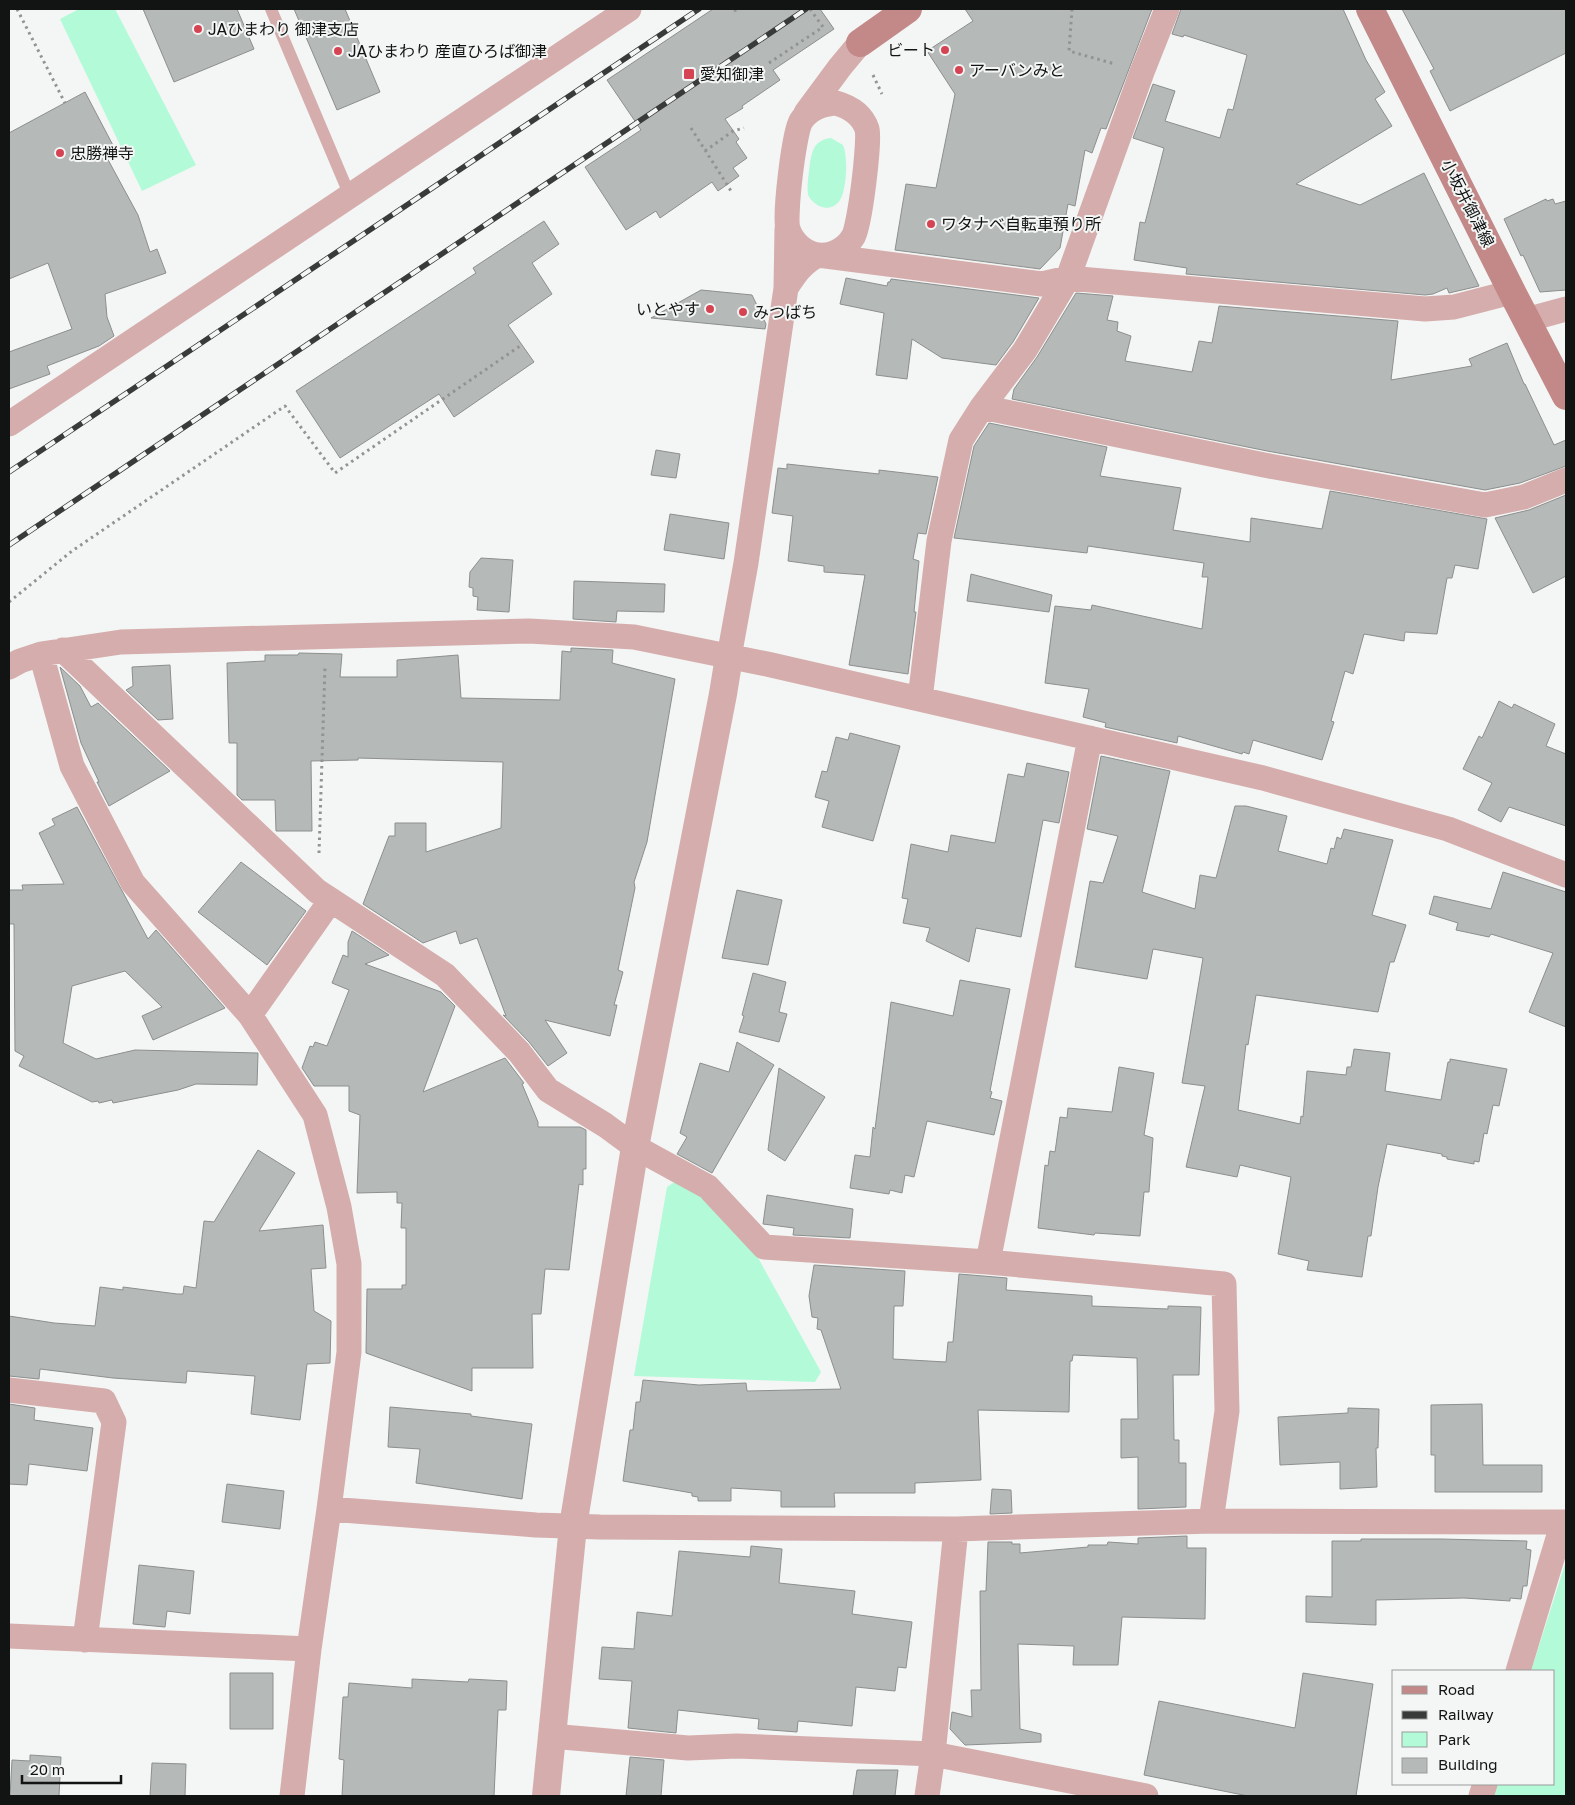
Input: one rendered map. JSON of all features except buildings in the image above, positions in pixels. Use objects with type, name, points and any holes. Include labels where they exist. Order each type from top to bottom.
[{"type":"main road","points":[[860,43],[908,9]]},
{"type":"main road","name":"小坂井御津線","points":[[1370,9],[1566,396]]},
{"type":"street","points":[[9,424],[629,9]]},
{"type":"street","points":[[920,699],[939,541],[961,440],[982,407],[1025,350],[1068,278],[1142,72],[1167,9]]},
{"type":"street","points":[[546,1796],[573,1526],[635,1147],[722,704],[746,563],[786,288],[786,215],[796,134],[800,121],[860,43]]},
{"type":"street","points":[[840,67],[840,80],[845,92],[867,129],[868,143],[858,223],[856,259]]},
{"type":"street","points":[[800,121],[810,111],[823,104],[836,103],[850,107],[860,117]]},
{"type":"street","points":[[786,288],[801,266],[808,260],[818,255],[832,254],[844,248],[854,237],[858,223]]},
{"type":"street","points":[[787,229],[793,241],[804,251],[818,255],[1042,284],[1068,278],[1424,309],[1454,306],[1512,292]]},
{"type":"street","points":[[1526,320],[1566,309]]},
{"type":"street","points":[[982,407],[1264,465],[1485,505],[1524,497],[1566,480]]},
{"type":"street","points":[[9,667],[20,661],[52,652],[121,642],[529,631],[634,638],[767,664],[1263,778],[1448,829],[1566,875]]},
{"type":"street","points":[[52,652],[324,895],[445,975],[519,1052],[548,1090],[605,1125],[635,1147],[708,1187],[764,1247],[988,1262],[1224,1284],[1227,1411],[1210,1521]]},
{"type":"street","points":[[52,652],[72,766],[133,883],[250,1016],[315,1115],[339,1207],[349,1264],[349,1352],[309,1649],[292,1796]]},
{"type":"street","points":[[988,1262],[1090,738]]},
{"type":"street","points":[[250,1016],[324,895]]},
{"type":"street","points":[[9,1390],[104,1401],[114,1422],[85,1640]]},
{"type":"street","points":[[329,1509],[536,1525],[573,1526],[956,1528],[1210,1521],[1564,1522],[1518,1670]]},
{"type":"street","points":[[928,1796],[956,1528]]},
{"type":"street","points":[[9,1636],[309,1649]]},
{"type":"street","points":[[551,1736],[688,1748],[737,1746],[933,1754],[1146,1796]]},
{"type":"lane","points":[[271,9],[350,196]]},
{"type":"path","points":[[17,9],[65,103]]},
{"type":"path","points":[[734,11],[738,9]]},
{"type":"path","points":[[769,64],[823,27],[810,9]]},
{"type":"path","points":[[1072,9],[1069,51],[1142,72]]},
{"type":"path","points":[[691,128],[732,190]]},
{"type":"path","points":[[705,151],[733,132],[744,128]]},
{"type":"path","points":[[9,602],[72,551],[285,406],[335,473],[520,346]]},
{"type":"path","points":[[324,895],[326,635]]},
{"type":"green space","points":[[79,9],[115,9],[196,165],[142,191],[60,19]]},
{"type":"green space","points":[[831,138],[843,145],[846,157],[846,172],[840,200],[828,208],[814,203],[808,195],[808,183],[811,159],[816,145],[825,139]]},
{"type":"green space","points":[[676,1181],[708,1200],[751,1245],[821,1372],[815,1382],[634,1376],[667,1187]]},
{"type":"green space","points":[[1566,1561],[1566,1796],[1491,1796],[1495,1785],[1555,1785],[1555,1670],[1531,1670]]},
{"type":"railway","points":[[9,472],[699,9]]},
{"type":"railway","points":[[9,545],[806,9]]},
{"type":"place","name":"JAひまわり 御津支店","points":[[198,29]]},
{"type":"place","name":"ビート","points":[[945,50]]},
{"type":"place","name":"JAひまわり 産直ひろば御津","points":[[338,51]]},
{"type":"place","name":"アーバンみと","points":[[959,70]]},
{"type":"place","name":"愛知御津","points":[[689,74]]},
{"type":"place","name":"忠勝禅寺","points":[[60,153]]},
{"type":"place","name":"ワタナベ自転車預り所","points":[[931,224]]},
{"type":"place","name":"いとやす","points":[[710,309]]},
{"type":"place","name":"みつばち","points":[[743,312]]}]
